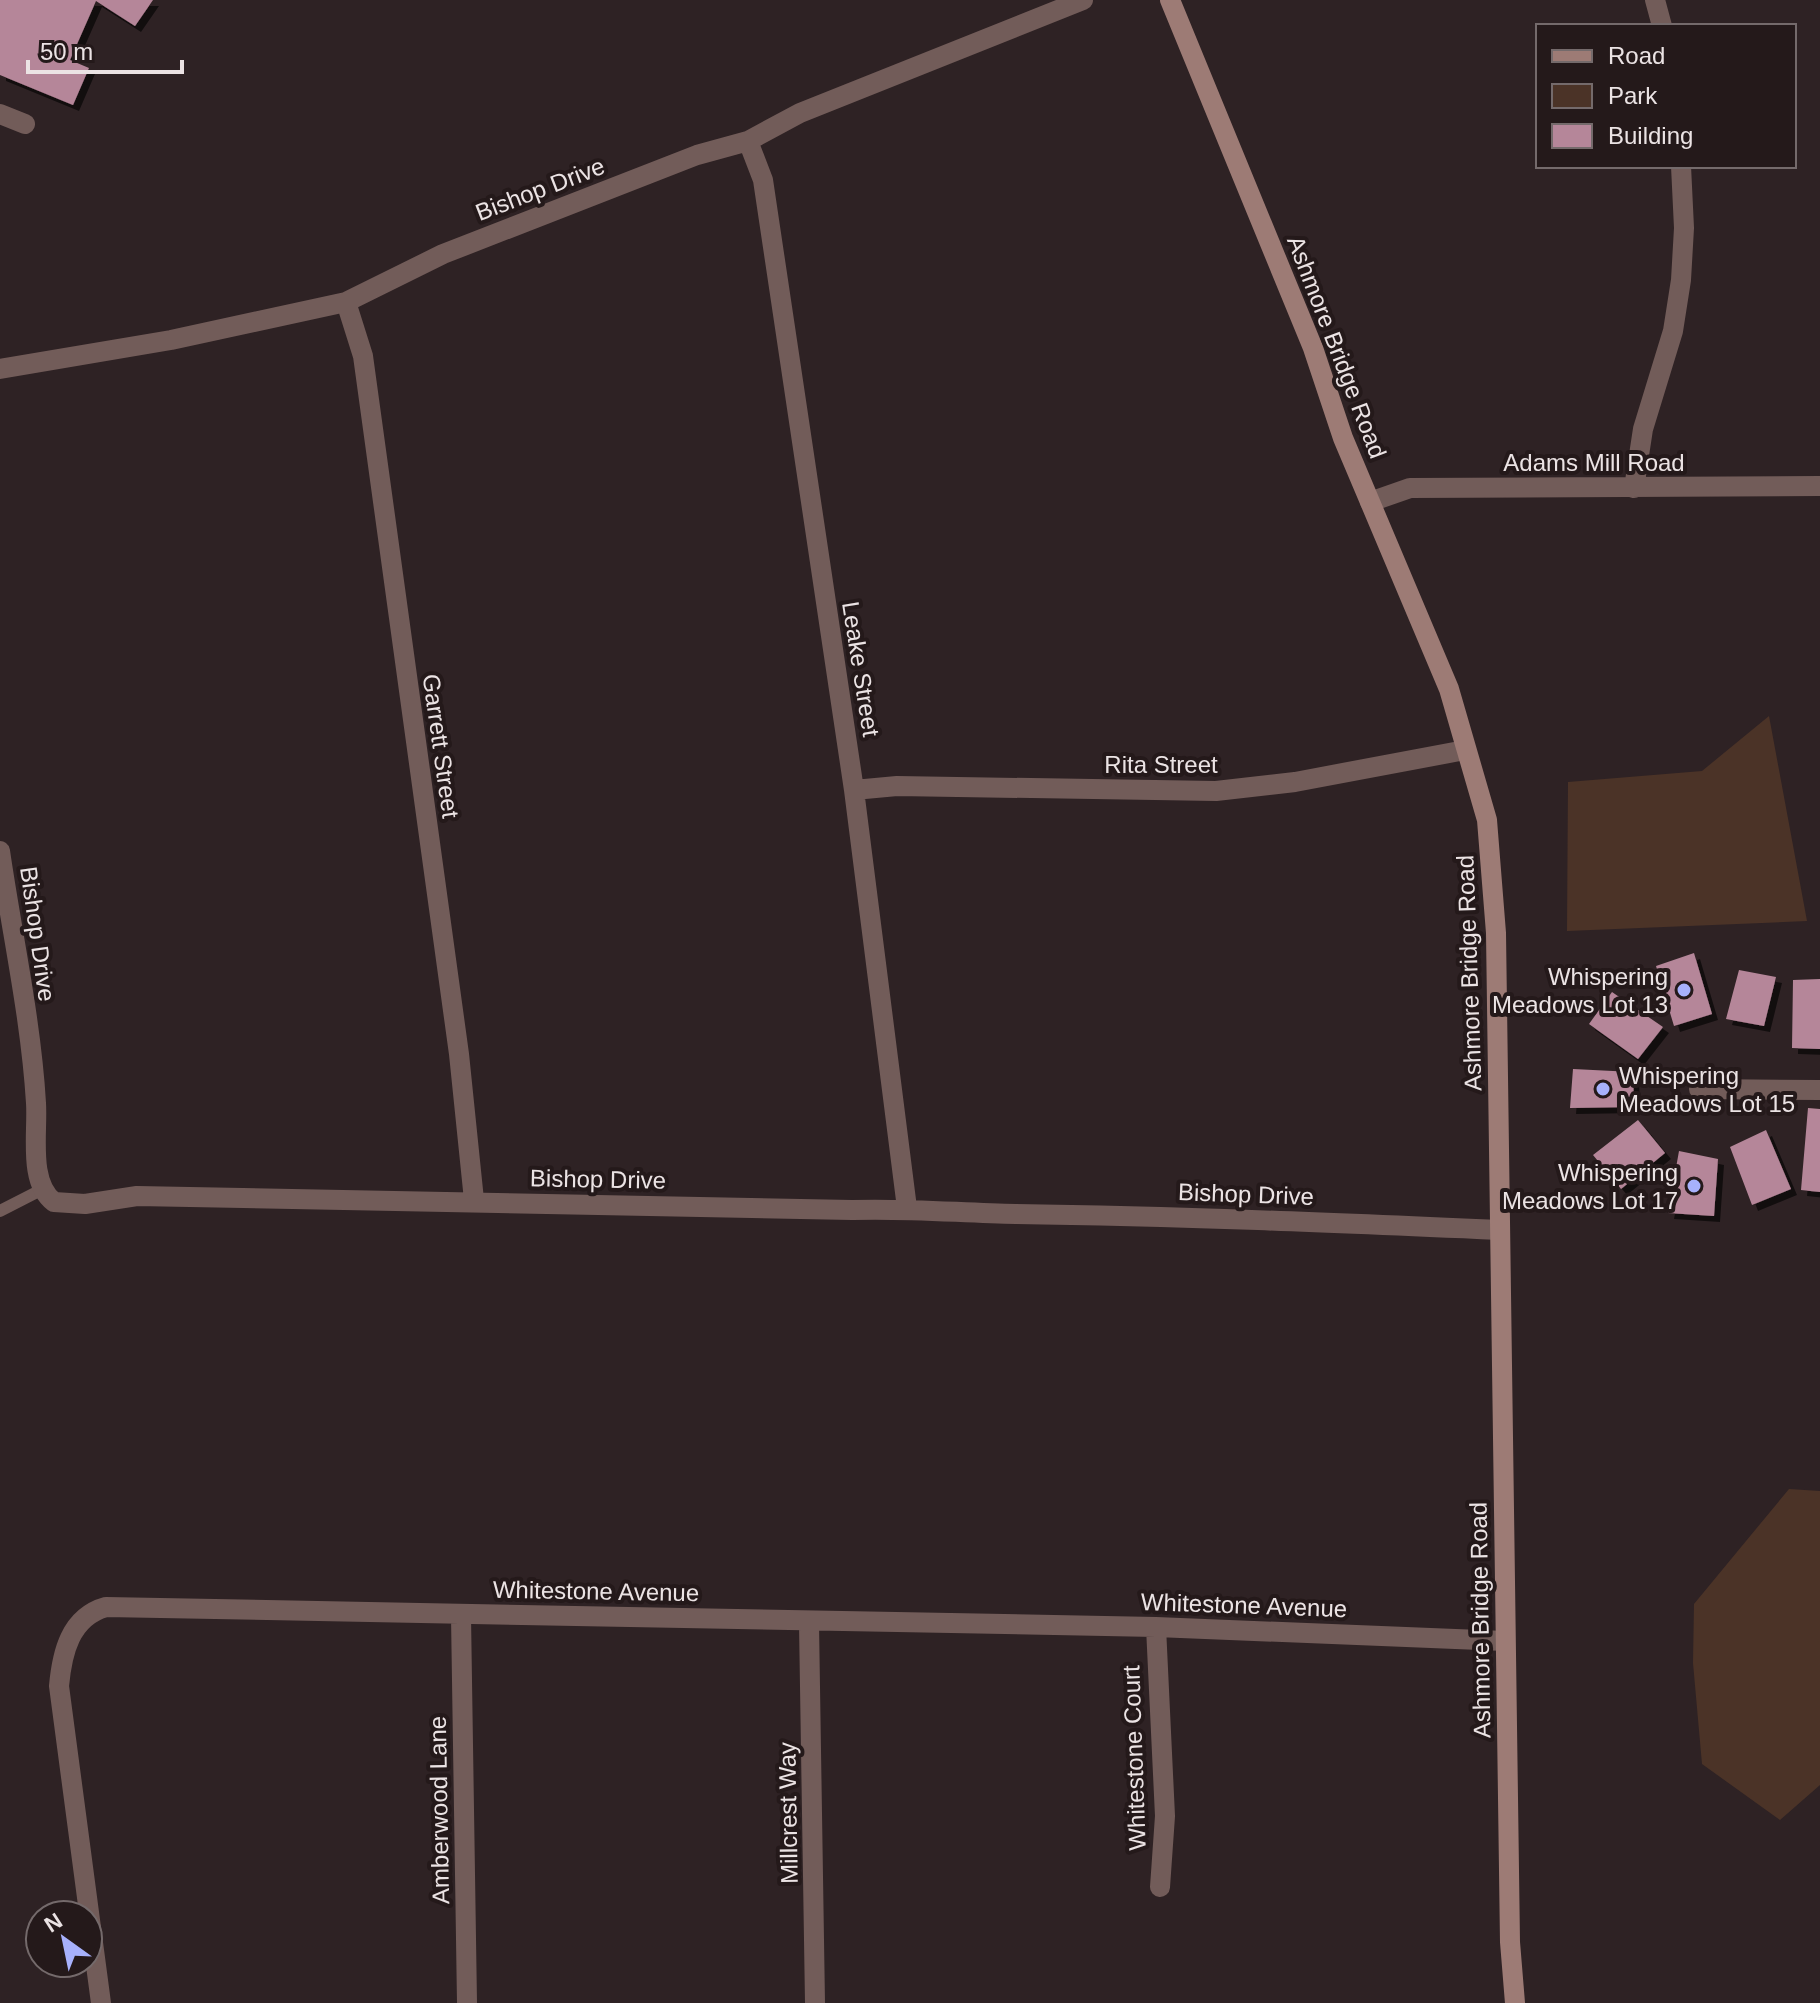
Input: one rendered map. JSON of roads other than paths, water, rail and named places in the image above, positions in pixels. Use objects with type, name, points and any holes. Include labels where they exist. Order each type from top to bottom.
[{"type":"main road","name":"Ashmore Bridge Road","points":[[1170,0],[1313,348],[1343,438],[1449,689],[1487,820],[1493,872],[1510,1942],[1515,2003]]},
{"type":"street","name":"Bishop Drive","points":[[0,369],[171,340],[346,302],[443,254],[697,155],[748,141],[800,113],[1083,0]]},
{"type":"street","points":[[1655,0],[1661,24]]},
{"type":"street","points":[[0,114],[25,124]]},
{"type":"street","name":"Leake Street","points":[[748,141],[763,180],[854,790],[907,1208]]},
{"type":"street","points":[[1634,488],[1643,429],[1673,331],[1681,280],[1684,228],[1681,168]]},
{"type":"street","name":"Garrett Street","points":[[346,302],[363,356],[459,1054],[474,1200]]},
{"type":"street","name":"Adams Mill Road","points":[[1370,502],[1410,488],[1820,486]]},
{"type":"street","name":"Rita Street","points":[[854,790],[897,786],[1216,791],[1295,782],[1465,750]]},
{"type":"street","name":"Bishop Drive","points":[[0,851],[36,1100],[41,1190],[54,1202],[75,1205],[137,1196],[425,1203],[474,1200],[837,1210],[907,1208],[955,1213],[1146,1216],[1500,1230]]},
{"type":"street","points":[[1699,1089],[1820,1090]]},
{"type":"street","name":"Whitestone Avenue","points":[[101,2003],[59,1686],[69,1638],[80,1620],[96,1610],[117,1606],[461,1616],[1156,1627],[1505,1641]]},
{"type":"street","name":"Amberwood Lane","points":[[461,1616],[467,2003]]},
{"type":"street","name":"Millcrest Way","points":[[809,1623],[815,2003]]},
{"type":"street","name":"Whitestone Court","points":[[1156,1627],[1165,1816],[1160,1887]]},
{"type":"lane","points":[[0,1211],[41,1190]]},
{"type":"place","name":"Whispering Meadows Lot 13","points":[[1684,990]]},
{"type":"place","name":"Whispering Meadows Lot 15","points":[[1603,1089]]},
{"type":"place","name":"Whispering Meadows Lot 17","points":[[1694,1186]]}]
